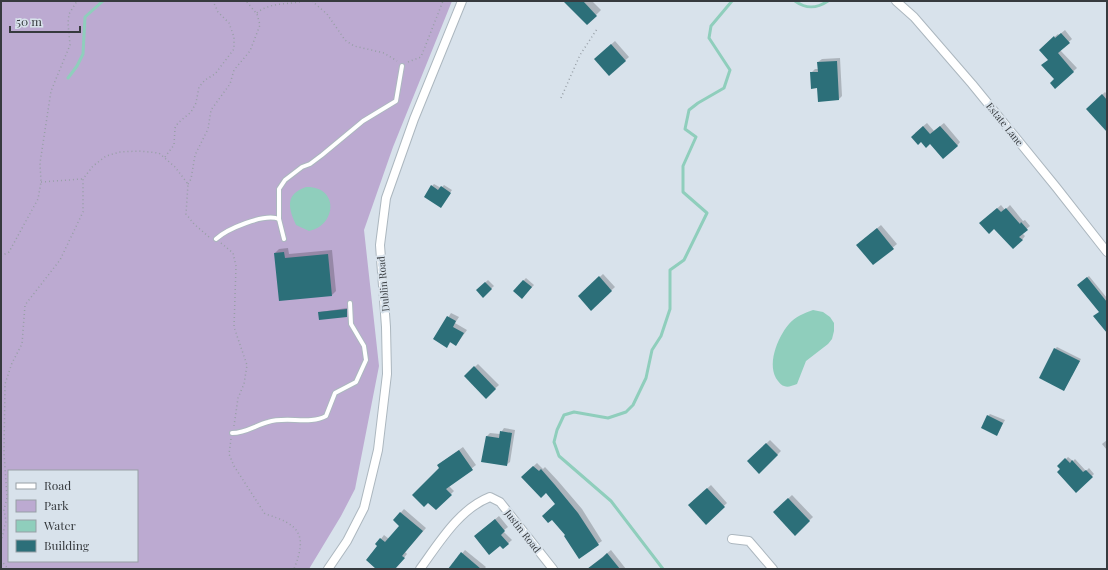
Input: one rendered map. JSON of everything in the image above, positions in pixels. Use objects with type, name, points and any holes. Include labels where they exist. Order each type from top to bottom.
[{"type":"street","name":"Dublin Road","points":[[328,569],[347,541],[364,508],[378,450],[387,374],[387,336],[380,245],[386,198],[414,120],[462,1]]},
{"type":"street","name":"Estate Lane","points":[[896,1],[914,17],[972,84],[1107,252]]},
{"type":"street","name":"Justin Road","points":[[420,569],[448,531],[472,506],[490,497],[500,502],[552,569]]},
{"type":"street","points":[[732,539],[749,541],[773,569]]},
{"type":"lane","points":[[284,238],[279,219],[279,189],[285,180],[302,167],[310,164],[322,155],[374,113],[388,107],[396,101],[402,66]]},
{"type":"lane","points":[[216,240],[222,234],[260,219],[273,217],[279,219]]},
{"type":"lane","points":[[232,433],[239,433],[268,421],[296,419],[316,420],[326,416],[335,392],[356,382],[366,360],[364,346],[351,324],[350,303]]},
{"type":"path","points":[[1,256],[9,252],[32,213],[38,199],[41,182],[40,163],[51,91],[70,45],[69,14],[76,1]]},
{"type":"path","points":[[165,158],[174,145],[175,128],[178,123],[191,112],[196,103],[199,87],[205,80],[215,74],[234,49],[234,38],[229,23],[218,12],[213,1]]},
{"type":"path","points":[[246,1],[257,14],[260,25],[250,52],[234,70],[230,84],[211,110],[208,129],[195,155],[191,179],[188,184],[186,214],[207,237],[216,240],[233,253],[236,266],[234,327],[247,365],[244,384],[238,398],[229,454],[234,466],[265,514],[281,519],[295,528],[299,533],[300,547],[294,569]]},
{"type":"path","points":[[257,14],[262,9],[274,5],[303,1]]},
{"type":"path","points":[[312,1],[327,14],[345,40],[354,46],[384,53],[395,59],[402,66],[420,57],[443,1]]},
{"type":"path","points":[[561,98],[580,55],[597,28]]},
{"type":"path","points":[[41,182],[61,179],[78,181],[83,179],[93,166],[102,159],[120,152],[140,151],[159,152],[188,184]]},
{"type":"path","points":[[1,542],[6,521],[4,510],[7,498],[2,432],[5,384],[12,363],[22,344],[25,305],[60,260],[83,212],[83,179]]},
{"type":"path","points":[[1,560],[8,569]]},
{"type":"green space","points":[[1,1],[452,1],[393,147],[364,230],[379,366],[355,489],[341,516],[309,569],[1,569]]},
{"type":"water","points":[[306,187],[317,188],[324,193],[329,199],[330,206],[329,214],[325,221],[318,227],[309,231],[296,225],[290,207],[291,198],[294,194]]},
{"type":"water","points":[[813,310],[823,312],[830,317],[834,323],[832,339],[828,344],[806,361],[797,384],[789,386],[782,385],[778,381],[773,368],[774,352],[777,344],[785,330],[794,319]]},
{"type":"building","points":[[563,1],[583,1],[597,16],[587,25]]},
{"type":"building","points":[[1061,33],[1070,43],[1058,53],[1074,72],[1055,89],[1050,83],[1054,79],[1041,65],[1048,60],[1039,50],[1054,36],[1055,38]]},
{"type":"building","points":[[611,44],[626,61],[609,76],[594,59]]},
{"type":"building","points":[[837,61],[839,100],[818,102],[817,88],[811,89],[810,72],[818,72],[817,62]]},
{"type":"building","points":[[1102,94],[1107,100],[1107,132],[1086,109]]},
{"type":"building","points":[[923,126],[930,134],[940,126],[958,146],[943,159],[930,144],[926,148],[921,142],[918,145],[911,137]]},
{"type":"building","points":[[431,185],[438,190],[441,186],[451,193],[441,208],[424,197]]},
{"type":"building","points":[[997,208],[1001,212],[1006,208],[1020,224],[1021,222],[1028,230],[1019,237],[1023,240],[1013,249],[994,229],[989,234],[979,223]]},
{"type":"building","points":[[877,228],[894,249],[873,265],[856,245]]},
{"type":"building","points":[[284,252],[285,258],[328,254],[332,296],[279,301],[274,253]]},
{"type":"building","points":[[599,276],[612,291],[591,311],[578,296]]},
{"type":"building","points":[[1087,277],[1107,302],[1107,333],[1093,316],[1099,312],[1077,285]]},
{"type":"building","points":[[523,280],[532,287],[522,299],[513,291]]},
{"type":"building","points":[[485,282],[492,289],[483,298],[476,290]]},
{"type":"building","points":[[347,309],[347,317],[319,320],[318,312]]},
{"type":"building","points":[[447,316],[456,321],[453,327],[464,333],[456,346],[450,342],[447,348],[433,339]]},
{"type":"building","points":[[1054,348],[1080,361],[1064,391],[1039,378]]},
{"type":"building","points":[[474,366],[496,389],[486,399],[464,376]]},
{"type":"building","points":[[987,415],[1003,423],[997,436],[981,428]]},
{"type":"building","points":[[500,431],[512,433],[507,466],[481,462],[486,436],[499,438]]},
{"type":"building","points":[[766,443],[778,455],[759,474],[747,461]]},
{"type":"building","points":[[459,450],[473,470],[446,489],[452,495],[436,510],[428,503],[424,507],[412,495],[439,468],[437,465]]},
{"type":"building","points":[[1065,458],[1070,463],[1072,460],[1083,472],[1086,470],[1093,477],[1076,493],[1057,472],[1060,469],[1057,466]]},
{"type":"building","points":[[533,466],[539,471],[541,469],[555,485],[578,513],[599,545],[579,559],[564,536],[565,535],[552,520],[548,523],[542,516],[555,504],[546,493],[541,498],[521,477]]},
{"type":"building","points":[[707,488],[725,507],[706,525],[688,505]]},
{"type":"building","points":[[788,498],[810,521],[795,536],[773,512]]},
{"type":"building","points":[[400,512],[423,531],[402,556],[405,558],[395,569],[376,569],[366,560],[377,546],[375,544],[380,538],[385,542],[399,526],[393,520]]},
{"type":"building","points":[[495,519],[505,531],[501,535],[509,544],[503,549],[500,546],[489,555],[474,536]]},
{"type":"building","points":[[461,552],[481,569],[448,569]]},
{"type":"building","points":[[607,553],[620,569],[587,569],[603,557]]},
{"type":"waterway","points":[[68,78],[77,66],[83,54],[85,17],[103,1]]},
{"type":"waterway","points":[[663,569],[611,501],[559,456],[554,442],[557,430],[564,415],[574,412],[608,418],[626,412],[633,405],[646,378],[652,350],[661,336],[670,309],[670,270],[684,260],[707,213],[683,192],[683,166],[696,137],[685,129],[689,110],[724,88],[730,70],[709,38],[711,26],[732,1]]},
{"type":"waterway","points":[[795,1],[807,7],[819,6],[828,1]]}]
